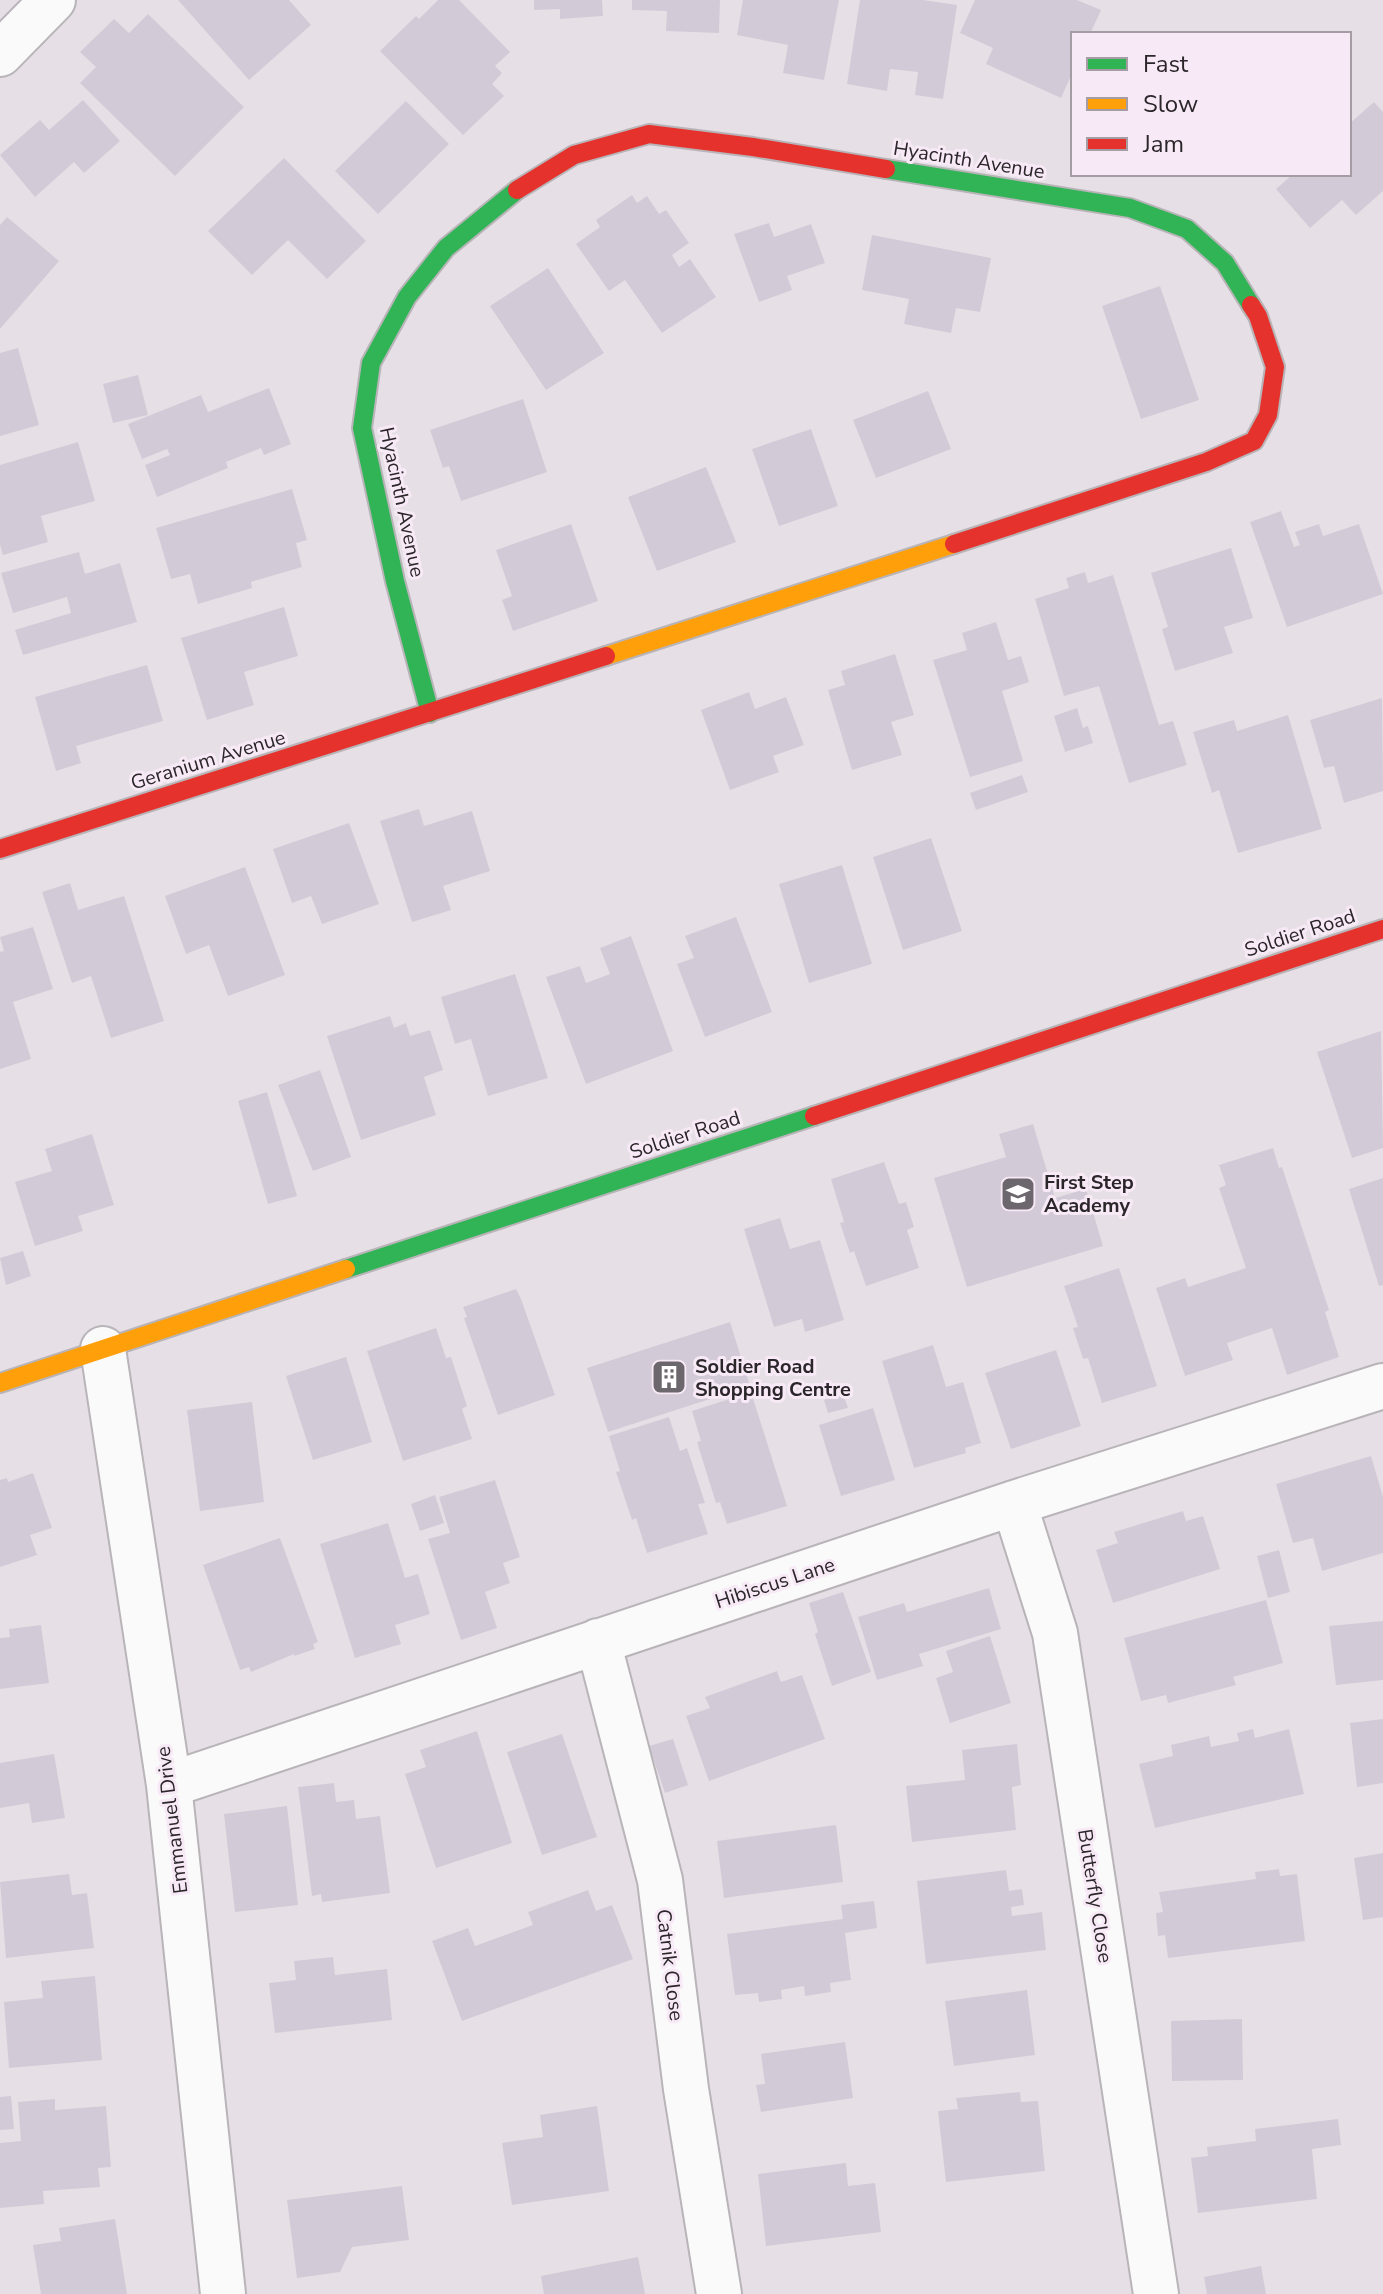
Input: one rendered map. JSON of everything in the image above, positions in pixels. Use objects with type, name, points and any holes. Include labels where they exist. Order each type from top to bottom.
[{"type":"street","points":[[0,54],[53,0]]},
{"type":"street","name":"Hyacinth Avenue","points":[[649,134],[753,147],[1130,208],[1187,229],[1225,263],[1258,316],[1275,367],[1268,415],[1254,441],[1206,462],[430,713],[395,581],[362,428],[371,363],[407,297],[446,248],[506,197],[574,155],[649,134]]},
{"type":"street","name":"Geranium Avenue","points":[[0,849],[430,713]]},
{"type":"street","name":"Soldier Road","points":[[0,1383],[1383,929]]},
{"type":"street","name":"Emmanuel Drive","points":[[103,1349],[169,1785],[223,2294]]},
{"type":"street","name":"Hibiscus Lane","points":[[169,1785],[1014,1503],[1383,1386]]},
{"type":"street","name":"Butterfly Close","points":[[1014,1503],[1055,1633],[1156,2294]]},
{"type":"street","name":"Catnik Close","points":[[598,1641],[660,1880],[686,2089],[719,2294]]},
{"type":"building","points":[[178,0],[289,0],[311,25],[249,80]]},
{"type":"building","points":[[438,0],[459,0],[510,52],[495,66],[502,73],[492,84],[504,96],[463,135],[380,51],[416,16],[419,19]]},
{"type":"building","points":[[534,0],[602,0],[603,16],[560,19],[560,9],[534,10]]},
{"type":"building","points":[[632,0],[720,0],[719,33],[666,31],[667,11],[632,10]]},
{"type":"building","points":[[743,0],[839,0],[824,80],[783,73],[788,45],[737,35]]},
{"type":"building","points":[[860,0],[923,0],[957,5],[943,99],[915,95],[918,72],[890,69],[887,91],[847,84]]},
{"type":"building","points":[[975,0],[1077,0],[1101,10],[1091,32],[1071,32],[1071,76],[1061,98],[986,64],[993,48],[960,33]]},
{"type":"building","points":[[148,14],[244,107],[175,176],[80,83],[96,67],[80,52],[114,19],[129,33]]},
{"type":"building","points":[[83,100],[120,141],[84,173],[74,162],[35,197],[0,155],[40,120],[49,130]]},
{"type":"building","points":[[406,101],[449,144],[378,214],[335,171]]},
{"type":"building","points":[[1374,102],[1383,112],[1383,191],[1356,215],[1342,200],[1310,228],[1276,189],[1291,176],[1351,176],[1351,122]]},
{"type":"building","points":[[284,158],[366,241],[327,279],[288,240],[252,275],[208,231]]},
{"type":"building","points":[[632,195],[637,203],[647,196],[659,214],[666,210],[689,243],[672,255],[679,267],[690,259],[716,297],[662,333],[625,280],[609,291],[576,244],[600,227],[596,220]]},
{"type":"building","points":[[7,217],[59,261],[0,329],[0,225]]},
{"type":"building","points":[[769,223],[774,237],[811,224],[825,263],[787,276],[792,290],[759,302],[734,234]]},
{"type":"building","points":[[872,235],[991,258],[980,312],[956,308],[951,333],[904,324],[909,299],[862,290]]},
{"type":"building","points":[[548,268],[604,353],[546,390],[490,306]]},
{"type":"building","points":[[1160,286],[1199,400],[1141,419],[1102,306]]},
{"type":"building","points":[[18,348],[39,425],[0,436],[0,353]]},
{"type":"building","points":[[138,375],[148,415],[113,423],[103,384]]},
{"type":"building","points":[[269,388],[291,444],[264,455],[261,448],[226,462],[228,468],[157,497],[145,465],[170,455],[167,449],[142,459],[128,424],[201,395],[208,412]]},
{"type":"building","points":[[928,391],[951,449],[876,478],[853,420]]},
{"type":"building","points":[[523,399],[547,472],[461,501],[449,466],[443,468],[430,430]]},
{"type":"building","points":[[811,429],[838,506],[779,526],[752,449]]},
{"type":"building","points":[[78,442],[95,501],[41,516],[48,542],[3,555],[0,545],[0,465]]},
{"type":"building","points":[[706,467],[736,542],[657,571],[628,497]]},
{"type":"building","points":[[292,489],[307,540],[296,543],[302,567],[251,582],[252,588],[198,604],[190,574],[171,579],[156,528]]},
{"type":"building","points":[[1281,511],[1294,547],[1300,545],[1295,532],[1319,524],[1323,536],[1359,524],[1383,594],[1287,627],[1250,522]]},
{"type":"building","points":[[571,524],[598,601],[513,631],[502,600],[512,596],[496,550]]},
{"type":"building","points":[[1231,548],[1253,618],[1224,627],[1233,653],[1175,671],[1162,629],[1168,627],[1151,573]]},
{"type":"building","points":[[79,552],[85,574],[120,563],[137,622],[23,655],[15,630],[71,613],[67,597],[13,613],[1,573]]},
{"type":"building","points":[[1085,572],[1088,583],[1113,575],[1159,725],[1173,721],[1187,765],[1129,783],[1099,686],[1064,696],[1035,599],[1069,588],[1066,578]]},
{"type":"building","points":[[284,607],[298,656],[244,672],[254,705],[207,720],[181,638]]},
{"type":"building","points":[[996,622],[1008,660],[1021,656],[1029,682],[1002,691],[1023,761],[970,777],[933,660],[967,650],[962,633]]},
{"type":"building","points":[[895,654],[914,715],[891,722],[902,755],[852,770],[828,690],[845,685],[841,671]]},
{"type":"building","points":[[147,665],[163,721],[76,746],[81,763],[56,771],[35,697]]},
{"type":"building","points":[[749,692],[755,709],[786,697],[804,745],[773,756],[779,772],[730,790],[701,710]]},
{"type":"building","points":[[1382,698],[1383,791],[1344,803],[1334,766],[1324,768],[1310,720]]},
{"type":"building","points":[[1077,708],[1083,728],[1088,726],[1093,743],[1065,752],[1054,716]]},
{"type":"building","points":[[1288,715],[1322,829],[1238,853],[1219,790],[1212,793],[1193,732],[1234,720],[1237,731]]},
{"type":"building","points":[[1022,775],[1028,792],[976,810],[970,793]]},
{"type":"building","points":[[419,809],[424,826],[472,811],[490,871],[443,886],[451,910],[412,922],[380,821]]},
{"type":"building","points":[[349,823],[379,904],[322,924],[311,896],[292,903],[273,849]]},
{"type":"building","points":[[931,838],[962,931],[903,950],[873,857]]},
{"type":"building","points":[[842,865],[872,964],[809,983],[779,884]]},
{"type":"building","points":[[245,867],[285,975],[228,996],[209,945],[186,954],[165,896]]},
{"type":"building","points":[[70,883],[78,910],[124,896],[164,1021],[111,1038],[91,976],[72,983],[42,892]]},
{"type":"building","points":[[736,917],[772,1012],[705,1037],[677,964],[694,958],[685,936]]},
{"type":"building","points":[[33,927],[53,989],[13,1002],[31,1059],[0,1069],[0,952],[4,951],[0,937]]},
{"type":"building","points":[[631,936],[673,1051],[586,1084],[546,977],[580,966],[586,983],[610,974],[600,948]]},
{"type":"building","points":[[515,974],[548,1078],[488,1096],[471,1039],[455,1044],[441,997]]},
{"type":"building","points":[[390,1016],[394,1028],[406,1023],[410,1036],[430,1030],[443,1070],[424,1077],[436,1115],[361,1140],[327,1036]]},
{"type":"building","points":[[1381,1031],[1383,1148],[1352,1158],[1317,1052]]},
{"type":"building","points":[[320,1070],[351,1157],[313,1171],[278,1085]]},
{"type":"building","points":[[267,1092],[297,1196],[268,1204],[238,1101]]},
{"type":"building","points":[[1033,1124],[1055,1198],[1086,1189],[1103,1246],[967,1287],[934,1178],[1006,1157],[999,1134]]},
{"type":"building","points":[[92,1134],[114,1205],[78,1216],[83,1231],[35,1246],[15,1182],[52,1171],[45,1149]]},
{"type":"building","points":[[1273,1148],[1329,1310],[1325,1312],[1339,1357],[1287,1375],[1272,1328],[1227,1343],[1233,1360],[1185,1376],[1156,1288],[1185,1278],[1188,1287],[1246,1268],[1219,1188],[1226,1185],[1219,1165]]},
{"type":"building","points":[[884,1162],[899,1204],[906,1202],[914,1227],[907,1230],[919,1268],[866,1286],[840,1223],[844,1222],[831,1179]]},
{"type":"building","points":[[1383,1178],[1383,1285],[1379,1286],[1349,1189]]},
{"type":"building","points":[[780,1218],[790,1249],[820,1240],[844,1320],[805,1332],[802,1319],[774,1327],[744,1229]]},
{"type":"building","points":[[23,1251],[31,1276],[6,1285],[0,1258]]},
{"type":"building","points":[[1119,1268],[1157,1386],[1102,1403],[1088,1358],[1083,1359],[1073,1328],[1078,1327],[1064,1286]]},
{"type":"building","points":[[516,1289],[555,1395],[498,1415],[464,1318],[467,1317],[463,1307]]},
{"type":"building","name":"Soldier Road Shopping Centre","points":[[730,1322],[750,1386],[608,1432],[587,1368]]},
{"type":"building","points":[[436,1328],[446,1358],[451,1357],[467,1406],[462,1409],[472,1439],[403,1461],[367,1351]]},
{"type":"building","points":[[933,1345],[946,1387],[963,1382],[981,1443],[965,1448],[966,1453],[914,1468],[882,1361]]},
{"type":"building","points":[[1056,1350],[1081,1426],[1011,1449],[985,1373]]},
{"type":"building","points":[[346,1357],[372,1442],[313,1460],[286,1376]]},
{"type":"building","points":[[751,1392],[787,1506],[727,1524],[720,1502],[716,1503],[697,1442],[701,1441],[692,1411]]},
{"type":"building","points":[[843,1394],[848,1408],[828,1413],[824,1400]]},
{"type":"building","points":[[252,1402],[264,1502],[200,1511],[187,1410]]},
{"type":"building","points":[[873,1408],[895,1480],[841,1496],[819,1425]]},
{"type":"building","points":[[669,1417],[680,1451],[687,1448],[705,1503],[698,1504],[708,1534],[647,1553],[616,1472],[620,1471],[609,1436]]},
{"type":"building","points":[[1371,1456],[1383,1497],[1383,1553],[1322,1571],[1313,1538],[1293,1543],[1276,1484]]},
{"type":"building","points":[[33,1473],[52,1528],[30,1535],[37,1555],[0,1567],[0,1480],[7,1478],[8,1482]]},
{"type":"building","points":[[495,1480],[520,1557],[503,1563],[510,1583],[485,1592],[497,1628],[461,1640],[428,1539],[450,1533],[439,1497]]},
{"type":"building","points":[[435,1495],[444,1523],[420,1531],[411,1504]]},
{"type":"building","points":[[1183,1511],[1186,1521],[1203,1516],[1220,1569],[1113,1603],[1096,1550],[1118,1543],[1114,1532]]},
{"type":"building","points":[[388,1523],[405,1578],[418,1574],[430,1614],[395,1625],[401,1644],[355,1658],[320,1544]]},
{"type":"building","points":[[280,1538],[318,1642],[313,1644],[315,1649],[251,1672],[249,1667],[240,1670],[203,1565]]},
{"type":"building","points":[[1279,1550],[1290,1592],[1268,1598],[1257,1556]]},
{"type":"building","points":[[989,1588],[1001,1629],[919,1654],[923,1666],[877,1680],[858,1617],[904,1603],[907,1612]]},
{"type":"building","points":[[843,1592],[871,1672],[832,1686],[815,1634],[818,1632],[809,1603]]},
{"type":"building","points":[[1266,1600],[1283,1663],[1233,1677],[1236,1685],[1168,1703],[1166,1695],[1141,1701],[1124,1638]]},
{"type":"building","points":[[1383,1621],[1383,1680],[1336,1685],[1329,1626]]},
{"type":"building","points":[[41,1625],[49,1683],[0,1689],[0,1638],[10,1637],[9,1629]]},
{"type":"building","points":[[990,1636],[1011,1703],[950,1723],[936,1678],[953,1672],[946,1651]]},
{"type":"building","points":[[777,1671],[781,1682],[802,1675],[825,1739],[709,1781],[686,1716],[710,1708],[705,1697]]},
{"type":"building","points":[[1383,1719],[1383,1783],[1357,1787],[1350,1723]]},
{"type":"building","points":[[1253,1729],[1255,1738],[1289,1729],[1304,1794],[1155,1828],[1139,1764],[1173,1756],[1171,1745],[1209,1736],[1211,1747],[1239,1741],[1237,1733]]},
{"type":"building","points":[[477,1731],[512,1843],[436,1868],[405,1774],[426,1767],[420,1750]]},
{"type":"building","points":[[562,1734],[597,1837],[542,1855],[507,1752]]},
{"type":"building","points":[[673,1739],[688,1785],[665,1793],[649,1746]]},
{"type":"building","points":[[1017,1744],[1021,1785],[1012,1787],[1016,1830],[912,1842],[906,1786],[965,1780],[962,1750]]},
{"type":"building","points":[[54,1754],[65,1818],[32,1823],[29,1803],[0,1808],[0,1763]]},
{"type":"building","points":[[334,1783],[336,1802],[354,1800],[356,1819],[380,1816],[390,1893],[322,1902],[321,1894],[312,1896],[298,1787]]},
{"type":"building","points":[[287,1806],[298,1905],[235,1912],[224,1814]]},
{"type":"building","points":[[836,1825],[843,1882],[724,1898],[717,1841]]},
{"type":"building","points":[[1383,1853],[1383,1917],[1363,1920],[1354,1858]]},
{"type":"building","points":[[1279,1869],[1280,1876],[1297,1874],[1305,1941],[1168,1958],[1165,1935],[1158,1936],[1156,1913],[1163,1912],[1159,1892],[1256,1879],[1255,1872]]},
{"type":"building","points":[[1006,1870],[1009,1891],[1022,1889],[1024,1905],[1011,1907],[1012,1916],[1042,1912],[1046,1950],[926,1964],[917,1881]]},
{"type":"building","points":[[69,1874],[72,1895],[87,1893],[94,1948],[6,1958],[0,1882]]},
{"type":"building","points":[[588,1890],[596,1911],[612,1905],[633,1959],[462,2021],[432,1941],[468,1928],[475,1946],[533,1925],[528,1912]]},
{"type":"building","points":[[874,1901],[877,1928],[845,1933],[851,1980],[830,1983],[831,1992],[805,1996],[804,1986],[781,1990],[782,1999],[759,2002],[758,1993],[735,1995],[727,1934],[843,1919],[841,1905]]},
{"type":"building","points":[[333,1957],[335,1975],[387,1969],[392,2020],[275,2033],[269,1983],[296,1980],[294,1961]]},
{"type":"building","points":[[95,1976],[102,2060],[9,2068],[4,2002],[43,1998],[41,1981]]},
{"type":"building","points":[[1027,1990],[1035,2055],[954,2066],[945,2001]]},
{"type":"building","points":[[1242,2019],[1243,2080],[1172,2081],[1171,2021]]},
{"type":"building","points":[[845,2042],[853,2098],[761,2112],[756,2085],[765,2084],[761,2054]]},
{"type":"building","points":[[1020,2092],[1021,2102],[1038,2101],[1045,2171],[946,2182],[938,2111],[958,2109],[956,2098]]},
{"type":"building","points":[[11,2096],[14,2129],[0,2130],[0,2097]]},
{"type":"building","points":[[55,2099],[55,2110],[106,2106],[111,2167],[98,2168],[100,2187],[43,2191],[44,2204],[0,2208],[0,2143],[21,2141],[18,2102]]},
{"type":"building","points":[[597,2106],[609,2191],[512,2205],[502,2143],[543,2137],[540,2115]]},
{"type":"building","points":[[1338,2119],[1341,2145],[1312,2149],[1317,2199],[1198,2213],[1191,2158],[1208,2156],[1207,2147],[1256,2141],[1255,2129]]},
{"type":"building","points":[[846,2163],[848,2186],[875,2183],[881,2232],[766,2246],[758,2174]]},
{"type":"building","points":[[402,2186],[409,2240],[352,2247],[340,2272],[297,2278],[287,2200]]},
{"type":"building","points":[[115,2219],[127,2294],[41,2294],[33,2245],[61,2241],[59,2228]]},
{"type":"building","points":[[638,2257],[645,2294],[544,2294],[541,2276]]},
{"type":"building","points":[[1261,2266],[1266,2294],[1207,2294],[1204,2277]]},
{"type":"traffic: fast","points":[[886,169],[1130,208],[1187,229],[1225,263],[1251,305]]},
{"type":"traffic: fast","points":[[430,713],[395,581],[362,428],[371,363],[407,297],[446,248],[517,190]]},
{"type":"traffic: fast","points":[[346,1269],[814,1116]]},
{"type":"traffic: slow","points":[[606,656],[954,544]]},
{"type":"traffic: slow","points":[[0,1383],[346,1269]]},
{"type":"traffic: jam","points":[[517,190],[574,155],[649,134],[886,169]]},
{"type":"traffic: jam","points":[[954,544],[1206,462],[1254,441],[1268,415],[1275,367],[1258,316],[1251,305]]},
{"type":"traffic: jam","points":[[0,849],[606,656]]},
{"type":"traffic: jam","points":[[814,1116],[1383,929]]},
{"type":"place","name":"First Step Academy","points":[[1018,1194]]},
{"type":"place","name":"Soldier Road Shopping Centre","points":[[669,1377]]}]
